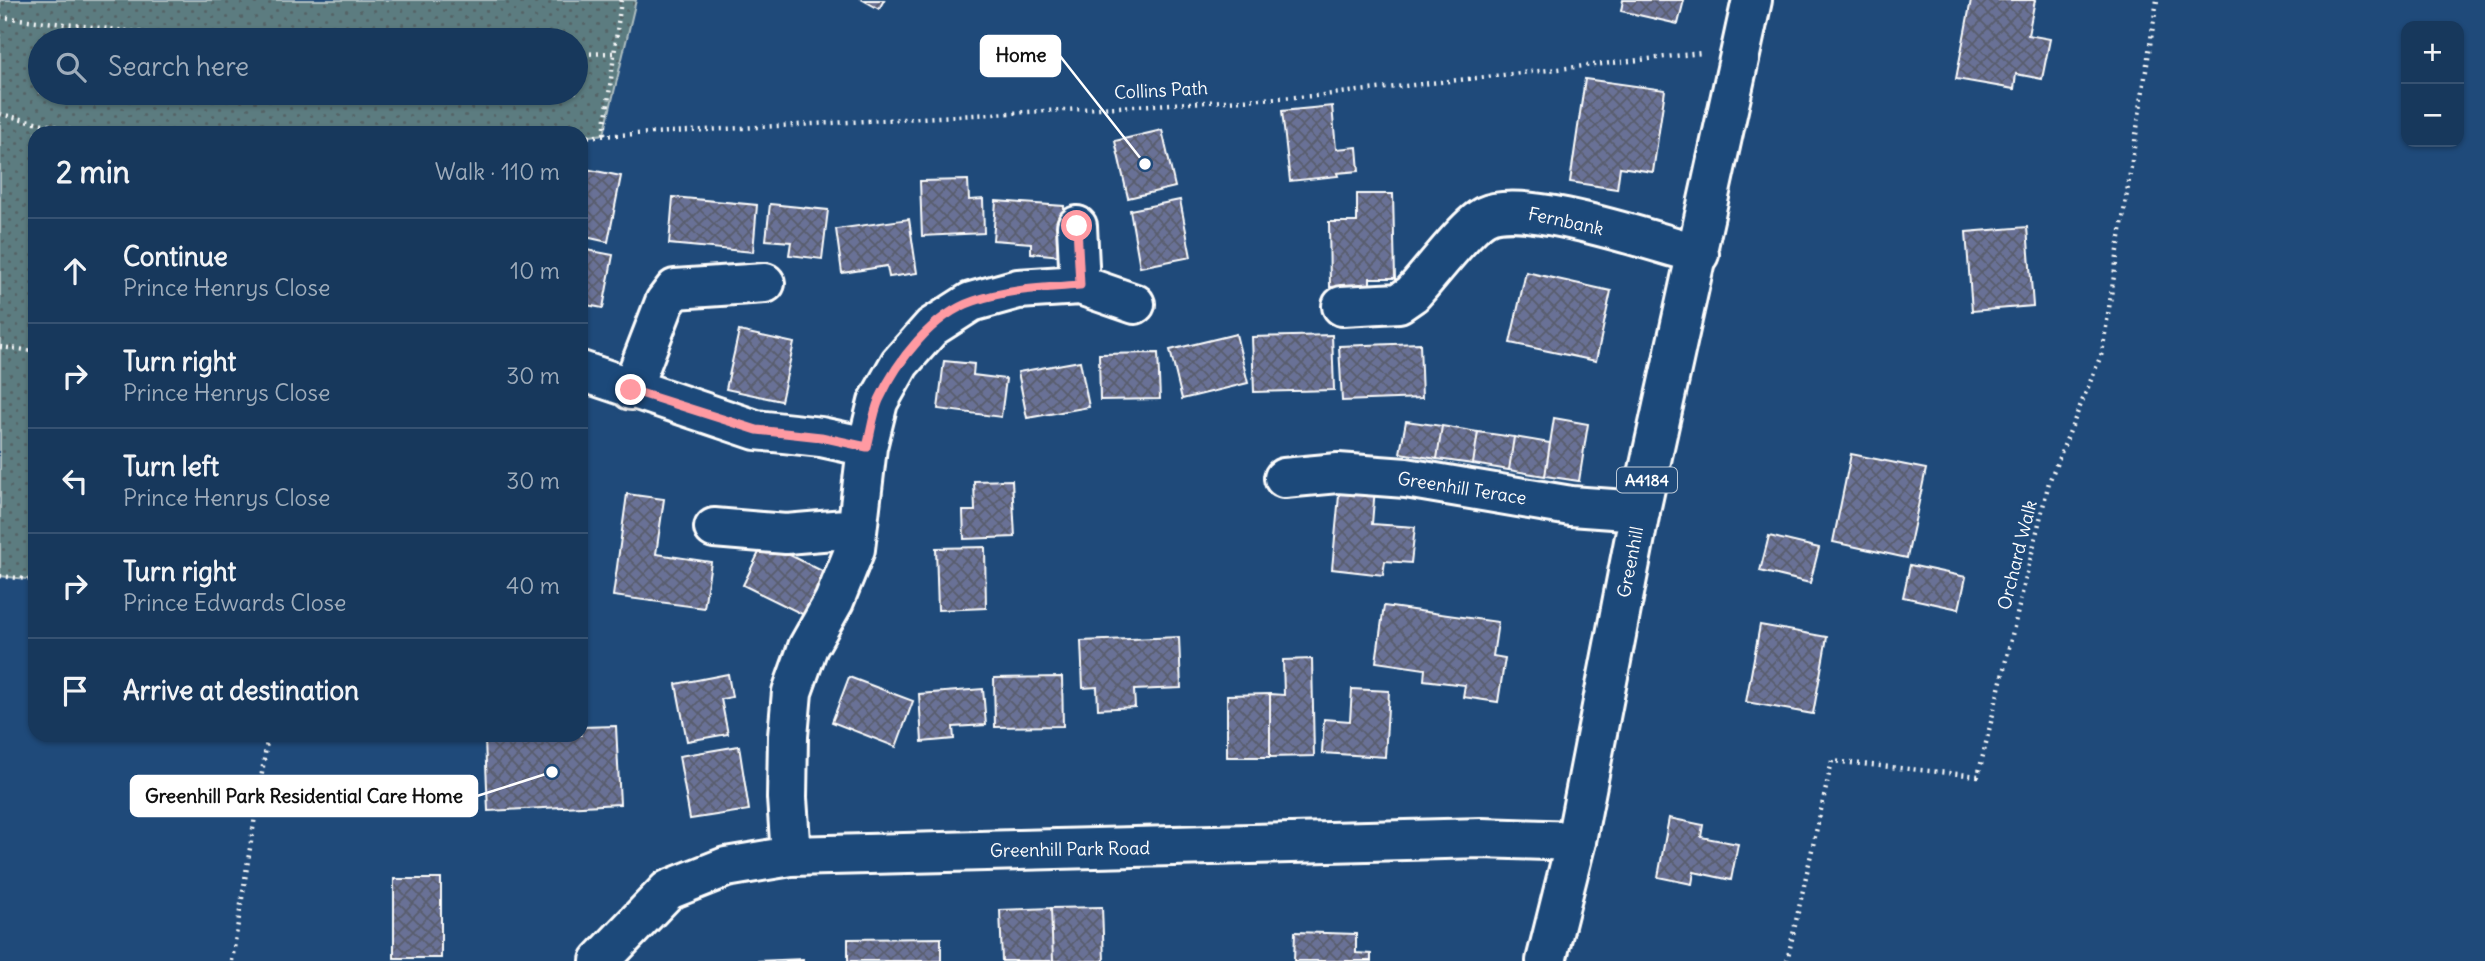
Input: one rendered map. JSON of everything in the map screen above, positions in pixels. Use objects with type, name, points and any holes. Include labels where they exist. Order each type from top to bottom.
[{"type":"street","name":"Greenhill","points":[[1546,961],[1576,841],[1640,511],[1699,254],[1752,0]]},
{"type":"street","name":"Fernbank","points":[[1342,306],[1399,303],[1412,294],[1483,217],[1507,210],[1535,212],[1699,254]]},
{"type":"street","points":[[1077,226],[1080,285]]},
{"type":"street","points":[[631,390],[665,302],[675,289],[765,283]]},
{"type":"street","points":[[790,856],[787,748],[792,692],[808,647],[834,601],[855,549],[867,447],[878,402],[900,363],[932,327],[971,302],[1018,289],[1080,285],[1135,304]]},
{"type":"street","points":[[588,374],[757,430],[821,437],[867,447]]},
{"type":"street","name":"Greenhill Terace","points":[[1284,478],[1338,473],[1406,478],[1571,506],[1640,511]]},
{"type":"street","points":[[714,528],[786,534],[857,528]]},
{"type":"street","name":"Greenhill Park Road","points":[[600,961],[668,890],[726,867],[790,856],[1482,838],[1576,841]]},
{"type":"path","points":[[604,134],[621,0]]},
{"type":"path","name":"Orchard Walk","points":[[1787,961],[1832,761],[1978,776],[2049,482],[2102,353],[2157,0]]},
{"type":"path","points":[[0,17],[101,28]]},
{"type":"path","name":"Collins Path","points":[[588,135],[1314,96],[1741,49]]},
{"type":"path","points":[[588,54],[615,53]]},
{"type":"path","points":[[0,114],[52,126]]},
{"type":"path","points":[[0,347],[28,350]]},
{"type":"path","points":[[0,576],[28,579]]},
{"type":"path","points":[[232,961],[267,742]]},
{"type":"green space","points":[[0,0],[636,0],[604,134],[588,136],[588,126],[28,126],[28,579],[0,576]]},
{"type":"building","points":[[863,0],[884,0],[879,9]]},
{"type":"building","points":[[1623,0],[1684,0],[1678,24],[1621,11]]},
{"type":"building","points":[[1971,0],[2035,0],[2028,35],[2050,39],[2042,79],[2016,74],[2014,89],[1956,79]]},
{"type":"building","points":[[1585,79],[1665,90],[1653,172],[1620,167],[1617,189],[1570,182]]},
{"type":"building","points":[[1332,106],[1336,149],[1357,147],[1359,171],[1290,181],[1282,111]]},
{"type":"building","points":[[1162,130],[1175,187],[1128,198],[1115,141]]},
{"type":"building","points":[[588,169],[621,176],[608,242],[588,238]]},
{"type":"building","points":[[968,180],[969,200],[983,199],[984,233],[922,236],[920,181]]},
{"type":"building","points":[[1357,194],[1393,194],[1395,278],[1370,278],[1370,286],[1330,287],[1329,222],[1357,222]]},
{"type":"building","points":[[673,197],[757,205],[753,252],[669,244]]},
{"type":"building","points":[[1180,200],[1191,257],[1140,267],[1130,210]]},
{"type":"building","points":[[996,201],[1064,206],[1061,256],[1031,253],[1031,243],[993,240]]},
{"type":"building","points":[[770,204],[828,210],[822,259],[789,255],[791,242],[766,240]]},
{"type":"building","points":[[909,219],[917,273],[889,277],[887,266],[842,273],[836,229]]},
{"type":"building","points":[[2027,227],[2033,306],[1972,311],[1966,232]]},
{"type":"building","points":[[588,250],[613,255],[603,308],[588,305]]},
{"type":"building","points":[[1526,272],[1611,291],[1596,361],[1510,343]]},
{"type":"building","points":[[739,331],[794,343],[781,401],[726,389]]},
{"type":"building","points":[[1236,334],[1248,383],[1182,399],[1170,350]]},
{"type":"building","points":[[1332,335],[1334,390],[1254,392],[1252,337]]},
{"type":"building","points":[[1420,343],[1422,398],[1342,401],[1339,346]]},
{"type":"building","points":[[1158,353],[1160,399],[1100,400],[1099,354]]},
{"type":"building","points":[[944,361],[974,364],[973,375],[1006,379],[1001,417],[938,409]]},
{"type":"building","points":[[1080,361],[1089,407],[1027,418],[1018,372]]},
{"type":"building","points":[[1554,418],[1588,424],[1579,481],[1545,476]]},
{"type":"building","points":[[1406,421],[1442,426],[1437,459],[1400,453]]},
{"type":"building","points":[[1442,426],[1478,432],[1473,464],[1437,459]]},
{"type":"building","points":[[1478,432],[1514,437],[1509,470],[1473,464]]},
{"type":"building","points":[[1514,437],[1550,443],[1545,476],[1509,470]]},
{"type":"building","points":[[1851,454],[1926,469],[1907,558],[1833,542]]},
{"type":"building","points":[[1012,480],[1015,537],[964,539],[963,511],[975,511],[974,481]]},
{"type":"building","points":[[1340,485],[1375,488],[1372,524],[1415,527],[1411,563],[1385,561],[1383,575],[1332,569]]},
{"type":"building","points":[[627,494],[664,499],[656,554],[711,562],[704,608],[613,596]]},
{"type":"building","points":[[1769,536],[1819,548],[1810,583],[1760,571]]},
{"type":"building","points":[[764,542],[826,573],[804,615],[743,585]]},
{"type":"building","points":[[985,547],[986,608],[938,610],[936,548]]},
{"type":"building","points":[[1910,565],[1966,577],[1959,609],[1903,597]]},
{"type":"building","points":[[1384,606],[1498,622],[1493,656],[1505,658],[1498,702],[1463,697],[1465,685],[1424,680],[1425,669],[1376,662]]},
{"type":"building","points":[[1760,625],[1827,637],[1813,714],[1746,702]]},
{"type":"building","points":[[1179,637],[1181,688],[1134,690],[1135,707],[1098,709],[1097,687],[1083,688],[1081,641]]},
{"type":"building","points":[[1312,659],[1314,756],[1270,757],[1270,694],[1284,695],[1283,660]]},
{"type":"building","points":[[728,674],[732,697],[721,699],[728,734],[687,741],[676,684]]},
{"type":"building","points":[[849,677],[913,701],[896,747],[832,722]]},
{"type":"building","points":[[1062,677],[1063,726],[995,727],[994,678]]},
{"type":"building","points":[[983,689],[986,725],[953,727],[954,739],[922,742],[919,694]]},
{"type":"building","points":[[1352,689],[1389,691],[1385,757],[1322,753],[1324,719],[1350,721]]},
{"type":"building","points":[[1270,694],[1270,757],[1227,757],[1227,695]]},
{"type":"building","points":[[616,726],[620,804],[488,811],[485,742],[588,742],[588,727]]},
{"type":"building","points":[[739,746],[749,810],[690,819],[679,756]]},
{"type":"building","points":[[1669,818],[1703,825],[1701,837],[1738,844],[1731,880],[1694,872],[1692,884],[1658,877]]},
{"type":"building","points":[[394,879],[441,879],[441,958],[394,958]]},
{"type":"building","points":[[1102,907],[1104,961],[1053,961],[1051,908]]},
{"type":"building","points":[[1051,908],[1053,961],[1002,961],[1000,910]]},
{"type":"building","points":[[1295,932],[1356,934],[1356,953],[1371,954],[1371,961],[1294,961]]},
{"type":"building","points":[[941,938],[941,961],[848,961],[848,939]]},
{"type":"building","points":[[803,959],[803,961],[756,961]]},
{"type":"place","name":"Home","points":[[1145,164]]},
{"type":"place","name":"Greenhill Park Residential Care Home","points":[[552,772]]},
{"type":"route","points":[[631,390],[757,430],[821,437],[867,447],[878,402],[900,363],[932,327],[971,302],[1018,289],[1080,285],[1077,226]]}]
